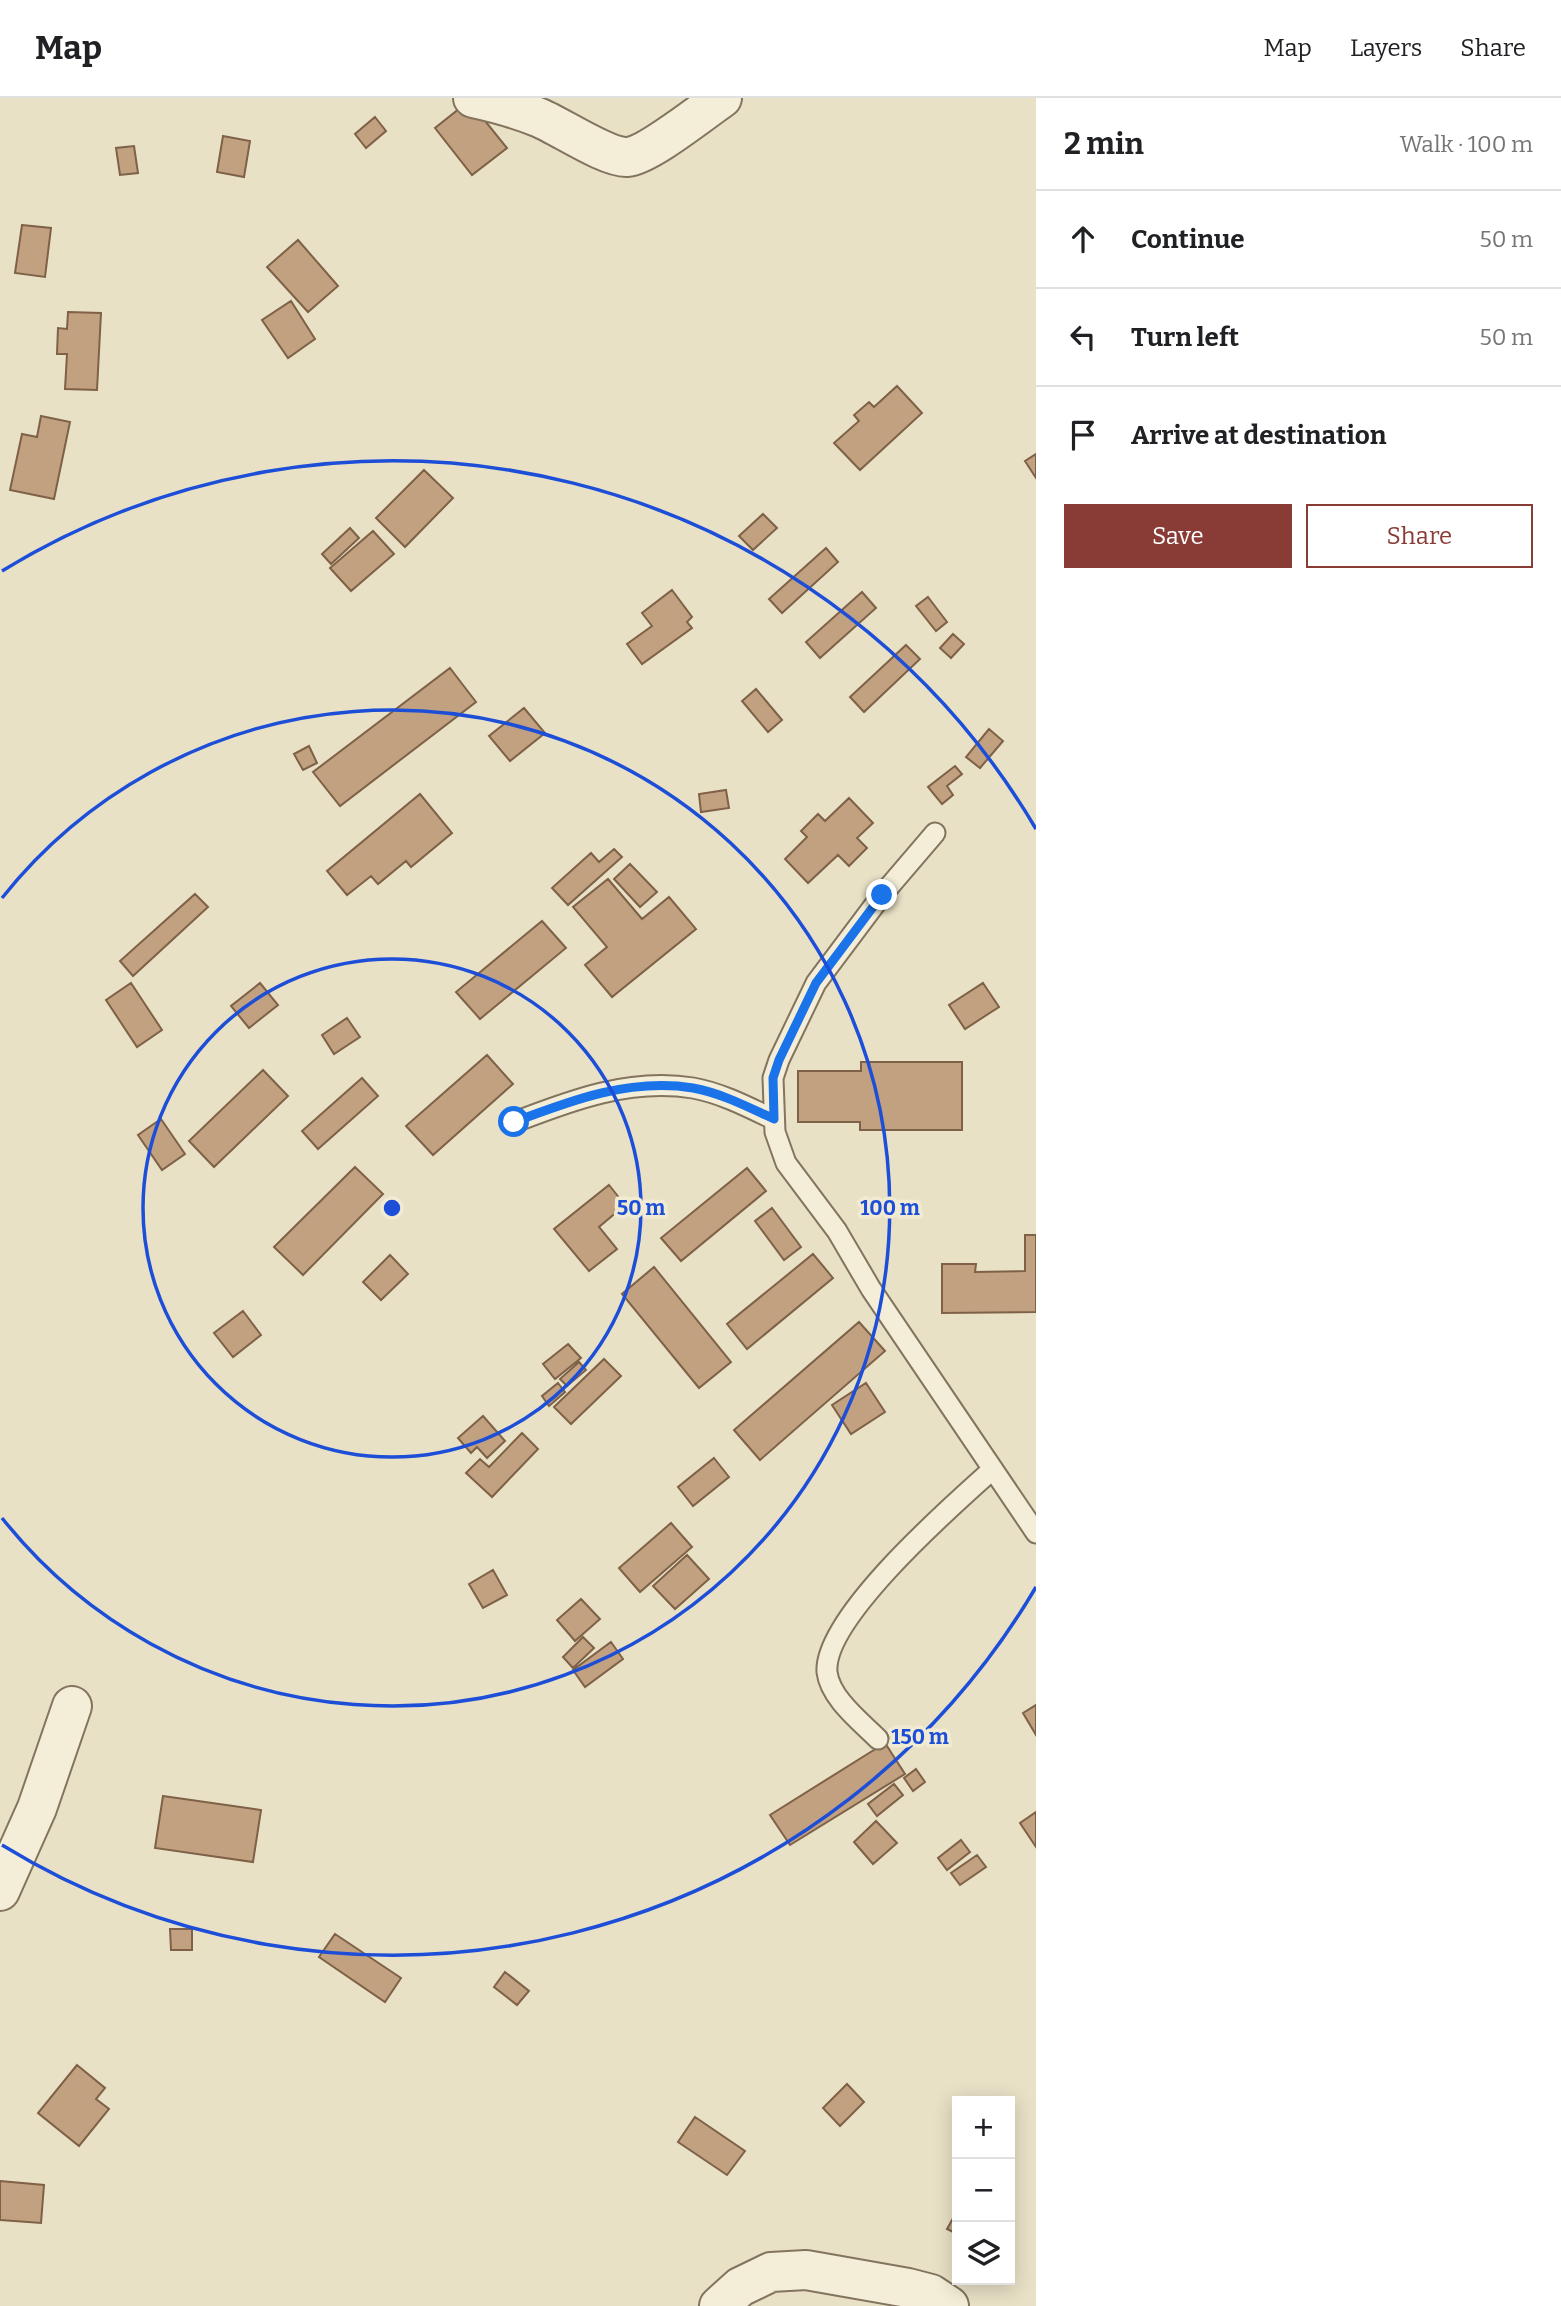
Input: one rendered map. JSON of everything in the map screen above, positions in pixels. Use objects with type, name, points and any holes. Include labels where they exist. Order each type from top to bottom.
[{"type":"street","points":[[473,98],[514,108],[613,155],[628,158],[647,150],[722,98]]},
{"type":"street","points":[[1,1888],[37,1808],[72,1706]]},
{"type":"street","points":[[719,2306],[740,2287],[771,2272],[806,2270],[908,2288],[931,2294],[949,2306]]},
{"type":"lane","points":[[935,832],[882,895],[816,983],[773,1078],[775,1132],[786,1163],[837,1231],[871,1289],[1036,1533]]},
{"type":"lane","points":[[514,1122],[564,1103],[611,1090],[659,1086],[693,1088],[730,1098],[774,1119]]},
{"type":"lane","points":[[878,1739],[835,1693],[827,1675],[831,1648],[876,1582],[930,1525],[993,1469]]},
{"type":"building","points":[[469,101],[507,148],[472,175],[435,128]]},
{"type":"building","points":[[375,117],[386,131],[366,148],[355,134]]},
{"type":"building","points":[[223,136],[250,141],[244,177],[217,172]]},
{"type":"building","points":[[134,146],[138,173],[120,175],[116,148]]},
{"type":"building","points":[[22,225],[51,228],[45,277],[15,273]]},
{"type":"building","points":[[298,240],[338,286],[308,312],[267,267]]},
{"type":"building","points":[[291,301],[315,339],[288,358],[262,320]]},
{"type":"building","points":[[68,312],[101,313],[97,390],[65,389],[67,354],[57,354],[58,328],[67,329]]},
{"type":"building","points":[[897,386],[922,413],[860,470],[834,443],[859,421],[854,415],[869,402],[874,407]]},
{"type":"building","points":[[41,416],[70,422],[54,499],[10,490],[22,434],[37,437]]},
{"type":"building","points":[[1036,454],[1036,478],[1025,461]]},
{"type":"building","points":[[424,470],[453,498],[405,547],[376,518]]},
{"type":"building","points":[[763,514],[777,528],[753,550],[739,536]]},
{"type":"building","points":[[350,528],[359,538],[331,564],[322,554]]},
{"type":"building","points":[[373,531],[394,554],[351,591],[330,568]]},
{"type":"building","points":[[826,548],[838,562],[782,613],[769,599]]},
{"type":"building","points":[[672,590],[692,617],[687,622],[692,628],[642,664],[627,644],[652,626],[642,613]]},
{"type":"building","points":[[862,592],[876,608],[820,658],[806,642]]},
{"type":"building","points":[[928,597],[947,622],[936,631],[916,606]]},
{"type":"building","points":[[953,634],[964,644],[951,658],[940,648]]},
{"type":"building","points":[[906,645],[920,659],[864,712],[850,697]]},
{"type":"building","points":[[450,668],[476,702],[340,806],[313,772]]},
{"type":"building","points":[[756,689],[782,720],[768,732],[742,701]]},
{"type":"building","points":[[524,708],[545,733],[510,761],[489,736]]},
{"type":"building","points":[[989,729],[1003,741],[980,768],[966,757]]},
{"type":"building","points":[[309,746],[317,763],[303,770],[294,754]]},
{"type":"building","points":[[955,766],[962,774],[947,786],[953,795],[942,804],[928,787]]},
{"type":"building","points":[[726,790],[729,808],[701,812],[699,794]]},
{"type":"building","points":[[420,794],[452,833],[411,867],[406,861],[378,884],[371,876],[347,895],[327,871]]},
{"type":"building","points":[[849,798],[873,823],[857,838],[867,848],[849,866],[838,855],[808,883],[785,859],[807,837],[801,831],[818,814],[825,821]]},
{"type":"building","points":[[614,849],[622,857],[568,905],[552,888],[591,853],[599,862]]},
{"type":"building","points":[[630,864],[657,892],[640,907],[614,879]]},
{"type":"building","points":[[608,879],[642,919],[669,897],[696,929],[612,997],[585,965],[607,947],[573,907]]},
{"type":"building","points":[[195,894],[208,907],[133,976],[120,961]]},
{"type":"building","points":[[542,921],[566,948],[480,1019],[456,992]]},
{"type":"building","points":[[131,983],[162,1030],[137,1047],[106,1000]]},
{"type":"building","points":[[260,983],[278,1005],[249,1028],[231,1006]]},
{"type":"building","points":[[983,983],[999,1007],[965,1029],[949,1005]]},
{"type":"building","points":[[347,1018],[360,1037],[334,1054],[322,1035]]},
{"type":"building","points":[[487,1055],[513,1084],[433,1155],[406,1126]]},
{"type":"building","points":[[861,1062],[962,1062],[962,1130],[860,1130],[860,1122],[798,1122],[798,1071],[861,1071]]},
{"type":"building","points":[[263,1070],[288,1096],[214,1167],[189,1141]]},
{"type":"building","points":[[362,1078],[378,1096],[318,1149],[302,1131]]},
{"type":"building","points":[[161,1119],[185,1154],[162,1170],[138,1135]]},
{"type":"building","points":[[355,1167],[383,1194],[303,1275],[274,1247]]},
{"type":"building","points":[[747,1168],[766,1191],[681,1261],[661,1238]]},
{"type":"building","points":[[609,1185],[625,1205],[599,1227],[617,1249],[589,1271],[554,1229]]},
{"type":"building","points":[[772,1208],[801,1247],[784,1260],[755,1221]]},
{"type":"building","points":[[1025,1235],[1036,1235],[1036,1312],[942,1313],[942,1264],[976,1264],[975,1272],[1025,1271]]},
{"type":"building","points":[[813,1254],[833,1278],[747,1349],[727,1324]]},
{"type":"building","points":[[390,1255],[408,1274],[381,1300],[363,1282]]},
{"type":"building","points":[[654,1267],[731,1362],[699,1388],[622,1294]]},
{"type":"building","points":[[243,1311],[261,1335],[233,1357],[214,1333]]},
{"type":"building","points":[[859,1322],[885,1351],[760,1460],[734,1430]]},
{"type":"building","points":[[568,1344],[581,1358],[555,1379],[543,1364]]},
{"type":"building","points":[[604,1359],[621,1376],[571,1424],[554,1407]]},
{"type":"building","points":[[579,1362],[586,1370],[567,1386],[560,1379]]},
{"type":"building","points":[[558,1383],[565,1392],[549,1406],[542,1396]]},
{"type":"building","points":[[866,1383],[885,1412],[851,1434],[832,1405]]},
{"type":"building","points":[[483,1416],[505,1441],[487,1458],[477,1447],[471,1453],[458,1438]]},
{"type":"building","points":[[522,1433],[538,1449],[492,1497],[466,1473],[480,1459],[489,1467]]},
{"type":"building","points":[[714,1458],[729,1477],[693,1506],[678,1487]]},
{"type":"building","points":[[671,1523],[692,1547],[640,1592],[619,1568]]},
{"type":"building","points":[[687,1555],[709,1579],[675,1609],[653,1586]]},
{"type":"building","points":[[493,1570],[507,1595],[483,1608],[469,1584]]},
{"type":"building","points":[[581,1599],[600,1619],[575,1641],[557,1620]]},
{"type":"building","points":[[583,1637],[594,1648],[573,1668],[563,1657]]},
{"type":"building","points":[[611,1642],[623,1659],[585,1687],[573,1670]]},
{"type":"building","points":[[1036,1705],[1036,1735],[1023,1713]]},
{"type":"building","points":[[885,1743],[905,1774],[790,1845],[770,1815]]},
{"type":"building","points":[[916,1769],[925,1782],[913,1791],[904,1778]]},
{"type":"building","points":[[894,1784],[903,1795],[877,1816],[868,1804]]},
{"type":"building","points":[[163,1796],[261,1810],[253,1862],[155,1848]]},
{"type":"building","points":[[1036,1812],[1036,1847],[1020,1823]]},
{"type":"building","points":[[876,1821],[897,1843],[873,1864],[854,1842]]},
{"type":"building","points":[[961,1840],[970,1852],[947,1870],[938,1858]]},
{"type":"building","points":[[977,1855],[986,1867],[960,1885],[951,1873]]},
{"type":"building","points":[[170,1929],[192,1929],[192,1950],[171,1950]]},
{"type":"building","points":[[335,1934],[401,1978],[385,2002],[319,1957]]},
{"type":"building","points":[[505,1972],[529,1991],[517,2005],[494,1987]]},
{"type":"building","points":[[77,2065],[105,2088],[96,2099],[109,2109],[79,2146],[38,2113]]},
{"type":"building","points":[[847,2084],[864,2102],[840,2126],[823,2108]]},
{"type":"building","points":[[695,2117],[745,2151],[727,2175],[678,2142]]},
{"type":"building","points":[[0,2181],[44,2185],[41,2223],[0,2220]]},
{"type":"route","points":[[514,1122],[564,1103],[611,1090],[659,1086],[693,1088],[730,1098],[774,1119],[773,1078],[816,983],[882,895]]}]
